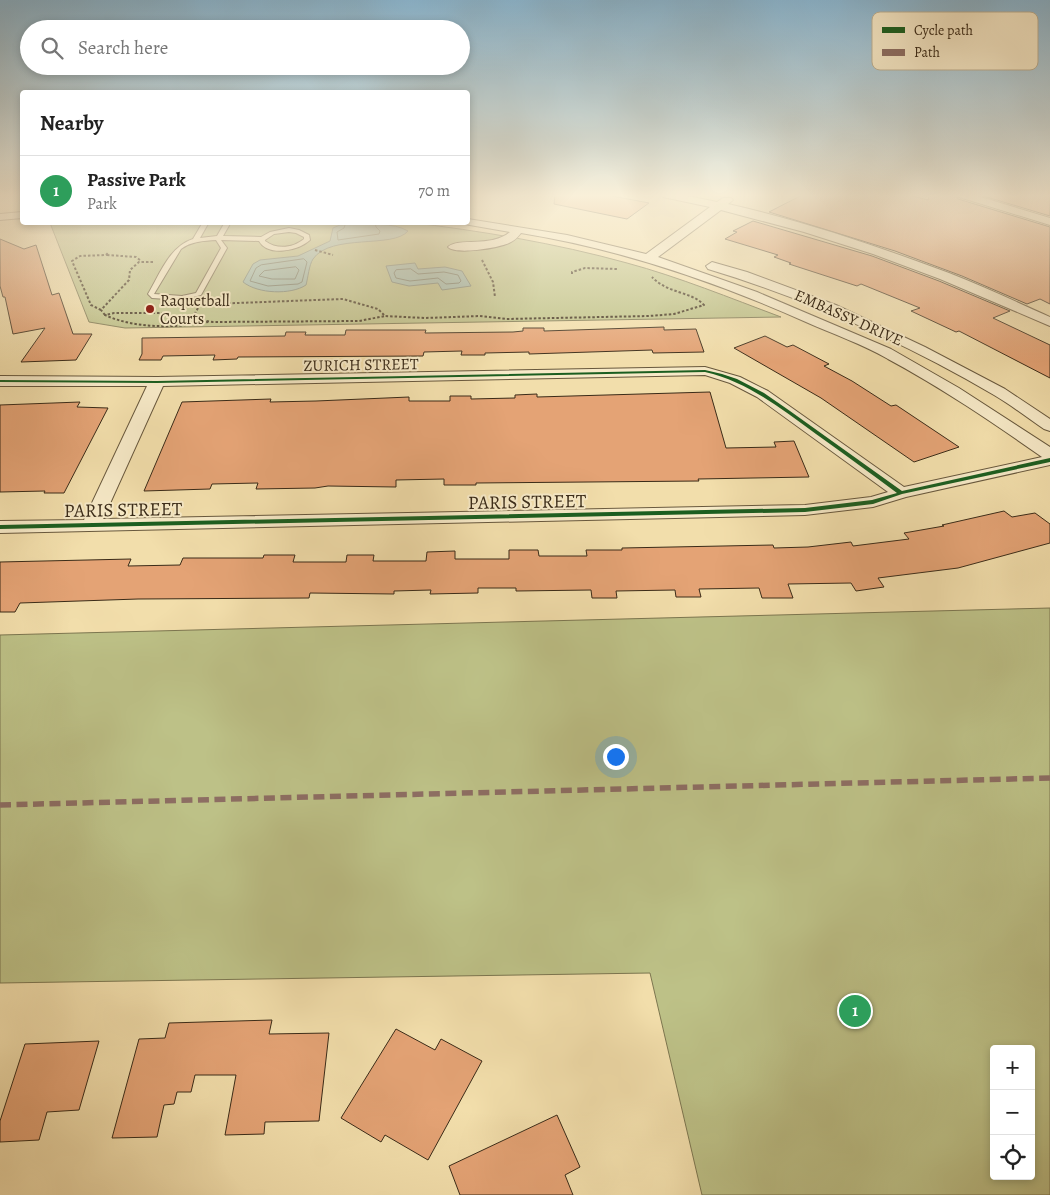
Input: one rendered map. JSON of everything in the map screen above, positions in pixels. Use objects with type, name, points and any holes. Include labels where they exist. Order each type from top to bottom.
[{"type":"street","name":"EMBASSY DRIVE","points":[[636,251],[742,275],[831,308],[920,350],[1000,392],[1050,426]]},
{"type":"street","name":"EMBASSY DRIVE","points":[[643,251],[798,313],[893,356],[948,388],[1050,455]]},
{"type":"street","points":[[653,254],[657,251]]},
{"type":"street","points":[[873,251],[928,270],[1050,322]]},
{"type":"street","name":"ZURICH STREET","points":[[0,381],[157,382],[695,371],[723,374],[740,380],[770,398],[901,492]]},
{"type":"street","points":[[91,525],[157,382]]},
{"type":"street","name":"PARIS STREET","points":[[0,527],[805,510],[873,502],[901,492],[1050,460]]},
{"type":"lane","points":[[177,251],[151,294],[154,298],[182,298],[199,294],[222,251]]},
{"type":"path","points":[[324,252],[333,255]]},
{"type":"path","points":[[138,262],[140,260],[136,257],[107,254],[80,256],[72,260],[92,306],[119,322],[136,324],[359,321],[385,316],[425,318],[480,316],[506,319],[649,316],[674,314],[704,305],[699,300],[664,289],[657,284],[650,273]]},
{"type":"path","points":[[479,255],[491,276],[496,291],[495,297]]},
{"type":"path","points":[[101,310],[129,280],[130,270],[138,262],[170,262]]},
{"type":"path","points":[[572,274],[572,272],[580,268],[623,269]]},
{"type":"path","points":[[195,313],[202,304],[343,299],[378,309],[385,316]]},
{"type":"path","points":[[105,315],[114,313],[168,313]]},
{"type":"path","points":[[186,313],[195,313]]},
{"type":"path","points":[[195,313],[194,315],[200,320],[209,322]]},
{"type":"green space","points":[[61,251],[580,251],[666,275],[781,317],[125,328],[89,322]]},
{"type":"green space","points":[[1050,608],[1050,1195],[702,1195],[650,973],[0,983],[0,635]]},
{"type":"water","points":[[309,251],[323,251],[313,259],[306,285],[300,288],[274,292],[257,289],[243,282],[253,264],[260,260],[298,256]]},
{"type":"water","points":[[415,263],[418,269],[445,267],[462,271],[471,286],[442,290],[438,283],[409,286],[392,282],[386,266]]},
{"type":"building","points":[[0,251],[38,251],[52,295],[59,293],[73,334],[92,334],[76,360],[21,362],[45,328],[13,334],[5,297],[3,297],[0,286]]},
{"type":"building","points":[[764,251],[854,251],[939,281],[1010,311],[993,318],[1050,345],[1050,378],[959,331],[956,332],[911,311],[920,308],[861,284],[857,286],[789,264],[791,263],[774,257],[778,255]]},
{"type":"building","points":[[895,251],[1050,251],[1050,304],[1040,299],[1027,304],[962,276]]},
{"type":"building","points":[[664,327],[664,330],[696,329],[704,352],[653,353],[652,350],[461,355],[462,351],[424,352],[423,356],[238,357],[237,359],[213,360],[215,355],[163,356],[161,360],[139,360],[142,354],[142,338],[285,336],[286,332],[306,332],[305,335],[345,335],[346,330],[426,330],[425,333],[513,332],[523,331],[523,328],[544,328],[544,331]]},
{"type":"building","points":[[765,336],[787,347],[793,345],[829,364],[824,366],[891,406],[896,405],[959,447],[914,462],[821,398],[734,348]]},
{"type":"building","points":[[710,392],[726,448],[776,447],[774,442],[794,441],[809,477],[698,479],[699,481],[476,483],[476,485],[444,485],[444,479],[396,480],[396,487],[328,486],[256,489],[258,483],[212,484],[210,489],[144,491],[182,402],[271,399],[270,402],[316,401],[409,397],[409,401],[450,401],[450,396],[471,396],[471,399],[515,398],[515,395],[537,394],[537,397]]},
{"type":"building","points":[[80,402],[77,407],[108,408],[64,493],[44,493],[45,491],[0,492],[0,405]]},
{"type":"building","points":[[1004,511],[1012,517],[1035,513],[1050,524],[1050,543],[958,568],[878,578],[884,587],[856,591],[851,583],[788,584],[793,598],[762,598],[759,588],[699,589],[701,597],[676,597],[675,590],[616,591],[617,598],[592,598],[591,590],[516,591],[516,588],[478,588],[478,593],[430,594],[431,590],[394,591],[394,594],[310,593],[309,598],[138,599],[20,603],[15,612],[0,612],[0,562],[131,559],[128,566],[180,565],[183,558],[263,558],[264,555],[295,555],[293,562],[346,562],[347,555],[374,555],[373,561],[426,561],[427,552],[455,551],[455,559],[509,559],[509,550],[538,550],[539,556],[587,556],[586,550],[622,550],[622,548],[773,545],[774,548],[808,547],[851,542],[853,546],[909,539],[904,533],[944,526],[942,525]]},
{"type":"building","points":[[272,1020],[269,1034],[329,1033],[319,1121],[265,1122],[264,1134],[225,1135],[236,1075],[195,1075],[191,1092],[177,1092],[174,1104],[164,1105],[157,1137],[112,1138],[139,1039],[165,1038],[169,1023]]},
{"type":"building","points":[[396,1029],[435,1050],[441,1039],[482,1061],[428,1160],[385,1135],[381,1142],[341,1118]]},
{"type":"building","points":[[99,1041],[79,1110],[47,1112],[39,1140],[0,1142],[0,1121],[25,1044]]},
{"type":"building","points":[[557,1115],[580,1167],[565,1175],[573,1195],[460,1195],[449,1166]]},
{"type":"marked path","points":[[0,805],[1050,778]]},
{"type":"cycle path","points":[[0,381],[157,382],[705,371],[735,380],[762,394],[901,493]]},
{"type":"cycle path","points":[[0,527],[805,510],[873,502],[901,493],[1050,460]]},
{"type":"place","name":"Raquetball Courts","points":[[150,309]]},
{"type":"place","name":"Passive Park","points":[[855,1011]]}]
